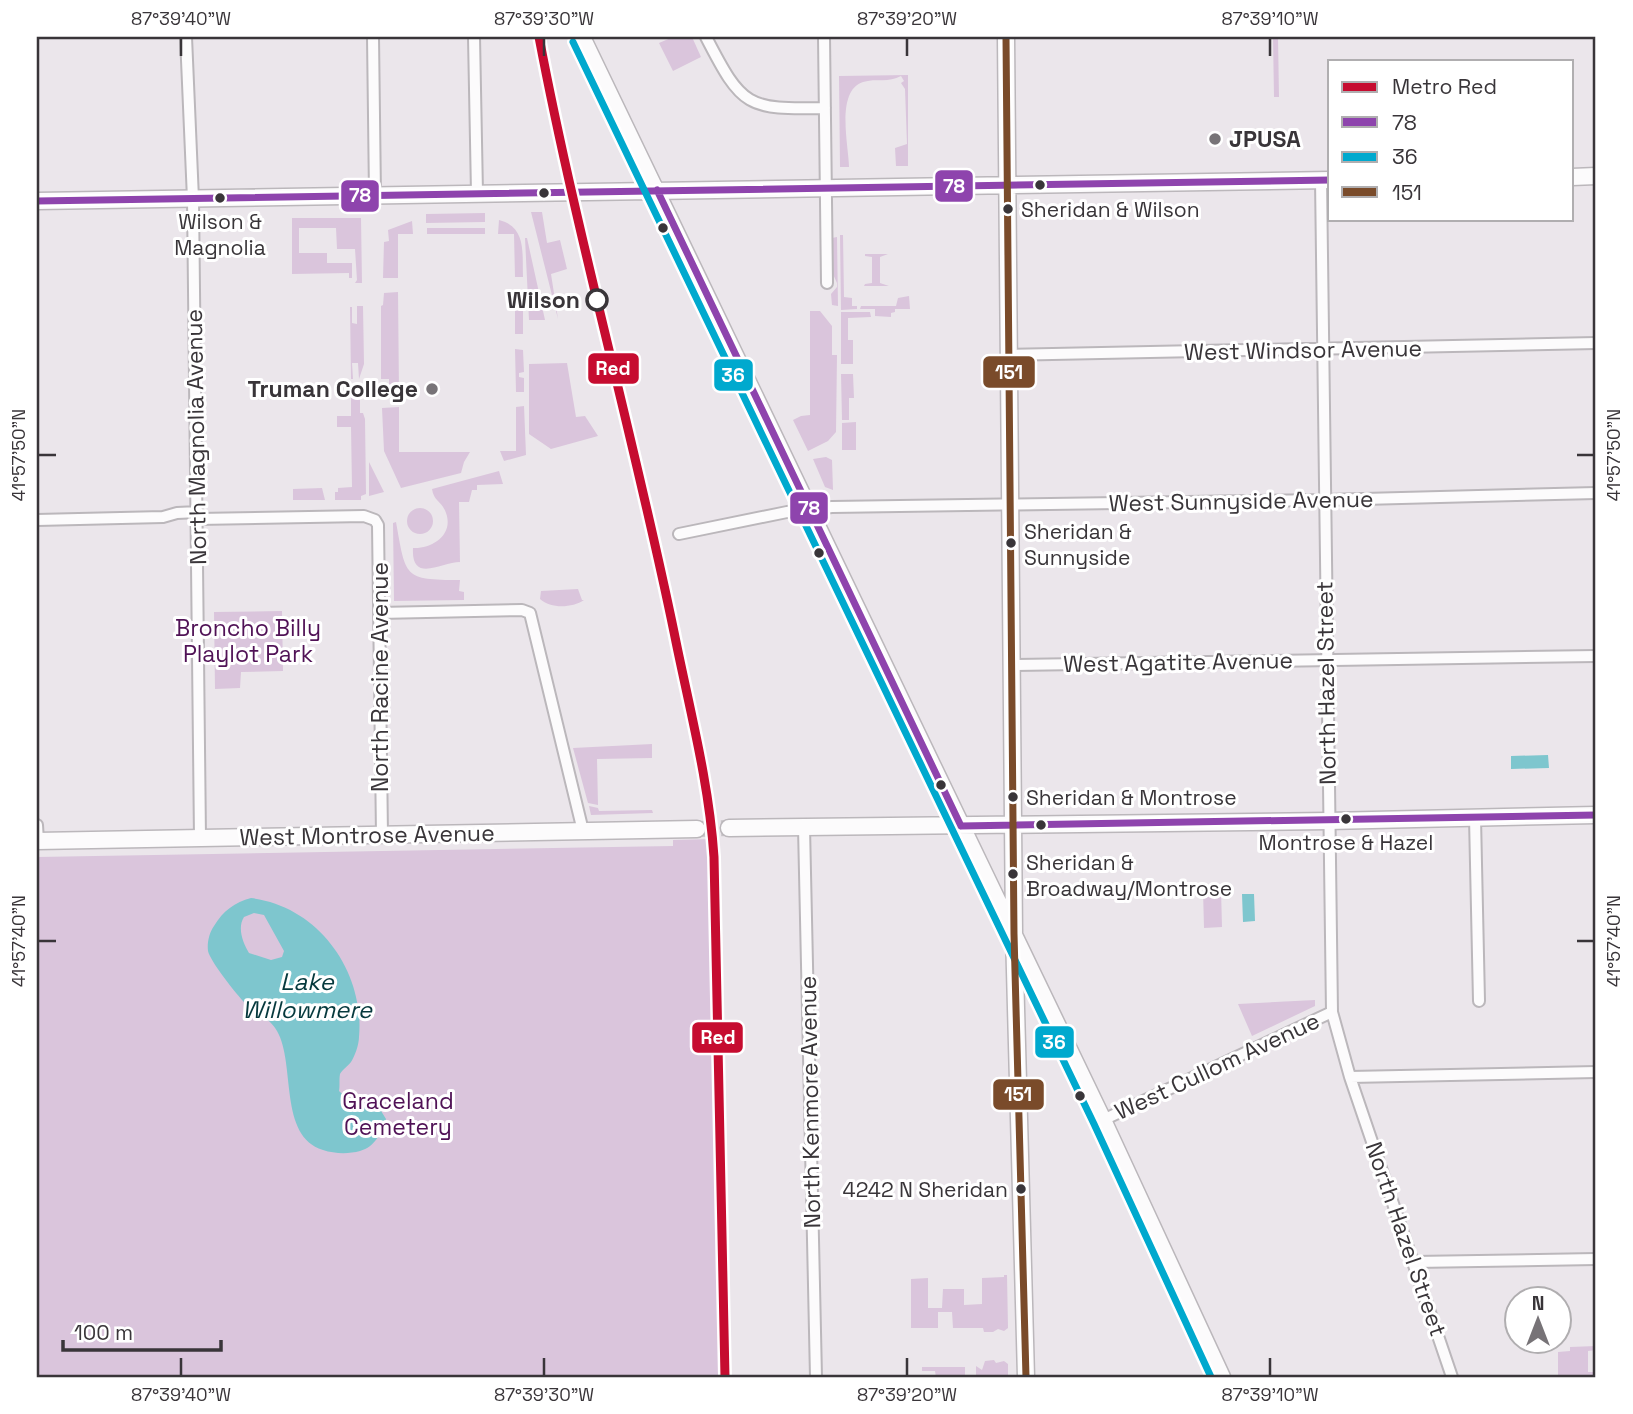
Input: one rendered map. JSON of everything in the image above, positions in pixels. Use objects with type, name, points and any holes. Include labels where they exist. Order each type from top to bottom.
[{"type":"main road","points":[[582,37],[1103,1120],[1222,1377]]},
{"type":"main road","points":[[1006,37],[1014,934],[1026,1377]]},
{"type":"main road","points":[[1574,177],[1596,176]]},
{"type":"main road","points":[[37,201],[1325,180]]},
{"type":"main road","points":[[729,828],[1596,815]]},
{"type":"main road","name":"West Montrose Avenue","points":[[37,835],[200,838],[697,829]]},
{"type":"street","name":"North Magnolia Avenue","points":[[186,37],[193,199],[200,838]]},
{"type":"street","points":[[373,37],[375,195]]},
{"type":"street","points":[[474,37],[477,193]]},
{"type":"street","points":[[706,37],[732,83],[742,95],[760,106],[780,109],[825,108]]},
{"type":"street","points":[[824,37],[827,283]]},
{"type":"street","name":"North Hazel Street","points":[[1325,180],[1323,350],[1332,1012],[1350,1077],[1452,1377]]},
{"type":"street","name":"West Windsor Avenue","points":[[1009,355],[1596,343]]},
{"type":"street","name":"West Sunnyside Avenue","points":[[679,534],[810,509],[1596,493]]},
{"type":"street","points":[[37,520],[163,517],[177,513],[198,516]]},
{"type":"street","name":"North Racine Avenue","points":[[198,516],[364,516],[375,520],[379,529],[382,835]]},
{"type":"street","points":[[379,613],[522,610],[530,613],[583,831]]},
{"type":"street","name":"West Agatite Avenue","points":[[1012,665],[1596,656]]},
{"type":"street","points":[[1475,818],[1479,1001]]},
{"type":"street","name":"North Kenmore Avenue","points":[[804,827],[816,1377]]},
{"type":"street","name":"West Cullom Avenue","points":[[1103,1120],[1332,1012]]},
{"type":"street","points":[[1350,1077],[1596,1072]]},
{"type":"street","points":[[1415,1262],[1596,1259]]},
{"type":"green space","points":[[673,37],[692,37],[701,57],[673,71],[659,43]]},
{"type":"green space","points":[[1273,37],[1278,37],[1279,97],[1274,97]]},
{"type":"green space","points":[[908,75],[908,166],[896,166],[895,148],[907,144],[905,89],[901,76],[863,82],[854,87],[846,108],[849,167],[840,167],[839,76]]},
{"type":"green space","points":[[531,212],[542,212],[547,243],[560,240],[567,269],[551,274],[558,319]]},
{"type":"green space","points":[[485,213],[485,222],[426,223],[426,214]]},
{"type":"green space","points":[[292,218],[361,218],[362,283],[355,283],[355,249],[337,249],[336,228],[299,228],[299,253],[327,253],[327,263],[352,263],[352,278],[349,278],[349,273],[292,274]]},
{"type":"green space","points":[[499,220],[508,224],[519,235],[523,277],[515,277],[514,234],[498,234]]},
{"type":"green space","points":[[412,221],[413,234],[398,234],[398,278],[383,278],[384,242],[389,241],[388,230]]},
{"type":"green space","points":[[427,228],[485,228],[485,234],[427,234]]},
{"type":"green space","points":[[840,235],[843,235],[844,297],[852,298],[852,306],[857,306],[857,309],[841,310]]},
{"type":"green space","points":[[837,237],[838,306],[832,305],[831,294],[837,287],[832,272],[832,238]]},
{"type":"green space","points":[[527,238],[545,320],[529,320]]},
{"type":"green space","points":[[865,254],[888,254],[880,257],[880,283],[889,286],[864,286],[872,283],[872,257]]},
{"type":"green space","points":[[398,292],[399,393],[389,393],[389,379],[381,379],[381,306],[384,293]]},
{"type":"green space","points":[[515,292],[523,292],[523,301],[519,301],[519,307],[523,308],[523,334],[515,334]]},
{"type":"green space","points":[[909,296],[910,309],[895,309],[891,317],[875,316],[875,309],[860,309],[861,306],[896,306],[898,298]]},
{"type":"green space","points":[[357,306],[363,306],[364,364],[359,379],[358,363],[352,363],[351,379],[350,307],[352,323],[357,324]]},
{"type":"green space","points":[[810,311],[820,311],[832,326],[832,355],[837,355],[836,432],[828,441],[808,451],[793,420],[810,415]]},
{"type":"green space","points":[[841,312],[870,312],[871,317],[848,318],[848,340],[853,340],[853,364],[841,364]]},
{"type":"green space","points":[[515,349],[523,350],[524,372],[519,373],[519,377],[524,378],[524,392],[516,392]]},
{"type":"green space","points":[[567,363],[576,417],[585,416],[598,436],[551,449],[529,434],[529,364]]},
{"type":"green space","points":[[841,374],[853,374],[854,398],[849,398],[849,420],[842,420]]},
{"type":"green space","points":[[351,397],[360,397],[360,413],[363,413],[365,419],[366,494],[361,496],[361,500],[335,500],[338,488],[352,487],[351,427],[337,427],[337,416],[351,416]]},
{"type":"green space","points":[[524,406],[526,455],[504,461],[500,451],[516,451],[516,407]]},
{"type":"green space","points":[[399,407],[399,452],[470,452],[461,473],[401,488],[384,451],[382,408]]},
{"type":"green space","points":[[856,422],[856,450],[842,450],[842,423]]},
{"type":"green space","points":[[826,457],[832,460],[833,490],[825,487],[813,459]]},
{"type":"green space","points":[[369,462],[384,492],[369,496]]},
{"type":"green space","points":[[499,471],[503,484],[477,485],[477,490],[472,490],[469,502],[459,502],[460,562],[429,568],[417,565],[413,548],[434,543],[447,528],[446,513],[434,497],[432,489]]},
{"type":"green space","points":[[322,488],[325,500],[293,500],[293,489]]},
{"type":"green space","points":[[420,508],[429,512],[433,521],[429,530],[420,534],[411,530],[407,521],[411,512]]},
{"type":"green space","points":[[396,522],[402,554],[410,572],[427,579],[460,580],[459,591],[464,592],[464,600],[394,601],[393,523]]},
{"type":"green space","points":[[578,589],[584,600],[574,605],[556,606],[540,599],[541,591]]},
{"type":"green space","name":"Broncho Billy Playlot Park","points":[[282,611],[283,671],[241,672],[240,688],[215,689],[214,612]]},
{"type":"green space","points":[[652,744],[652,758],[597,759],[598,805],[588,803],[573,748]]},
{"type":"green space","points":[[589,806],[598,808],[599,811],[652,810],[653,813],[591,815]]},
{"type":"green space","name":"Graceland Cemetery","points":[[713,839],[717,853],[728,1377],[37,1377],[37,857],[673,846],[673,840]]},
{"type":"green space","points":[[1221,889],[1222,927],[1204,928],[1203,890]]},
{"type":"green space","points":[[1315,1000],[1315,1006],[1252,1036],[1238,1004]]},
{"type":"green space","points":[[1007,1275],[1008,1328],[1004,1331],[998,1329],[984,1332],[983,1328],[953,1328],[952,1312],[938,1312],[938,1328],[911,1328],[911,1279],[928,1278],[928,1308],[942,1308],[943,1289],[964,1289],[964,1305],[982,1304],[982,1278]]},
{"type":"green space","points":[[1596,1346],[1596,1350],[1588,1351],[1588,1372],[1594,1372],[1596,1377],[1558,1377],[1558,1354],[1574,1354],[1574,1347]]},
{"type":"green space","points":[[994,1360],[996,1363],[1004,1361],[1008,1364],[1008,1377],[976,1377],[976,1366],[982,1370],[985,1361]]},
{"type":"green space","points":[[922,1367],[965,1367],[965,1377],[936,1377],[935,1371],[922,1371]]},
{"type":"water","points":[[1548,755],[1549,768],[1511,769],[1511,756]]},
{"type":"water","points":[[1242,894],[1254,894],[1255,921],[1243,922]]},
{"type":"water","name":"Lake Willowmere","points":[[251,898],[275,904],[297,914],[316,928],[345,966],[359,1012],[359,1037],[350,1064],[340,1074],[339,1091],[351,1102],[378,1106],[386,1119],[377,1138],[365,1149],[351,1153],[323,1150],[309,1142],[299,1130],[290,1098],[283,1045],[277,1031],[241,999],[210,956],[208,941],[214,926],[225,912]],"holes":[[[254,913],[264,915],[284,951],[282,957],[271,960],[249,953],[245,945],[241,931],[244,917]]]},
{"type":"tunnel","points":[[697,829],[729,828]]},
{"type":"metro line","name":"Red","points":[[539,37],[570,186],[658,558],[708,800],[714,857],[725,1377]]},
{"type":"transit line","name":"151","points":[[1006,37],[1014,934],[1026,1377]]},
{"type":"transit line","name":"36","points":[[573,42],[1094,1124],[1211,1377]]},
{"type":"transit line","name":"78","points":[[37,201],[1328,180]]},
{"type":"transit line","name":"78","points":[[657,190],[961,826]]},
{"type":"transit line","name":"78","points":[[961,826],[1596,815]]},
{"type":"place","name":"JPUSA","points":[[1215,139]]},
{"type":"place","name":"Wilson & Magnolia","points":[[220,198]]},
{"type":"place","name":"Sheridan & Wilson","points":[[1008,209]]},
{"type":"place","name":"Wilson","points":[[597,300]]},
{"type":"place","name":"Truman College","points":[[432,389]]},
{"type":"place","name":"Sheridan & Sunnyside","points":[[1011,543]]},
{"type":"place","name":"Sheridan & Montrose","points":[[1013,797]]},
{"type":"place","name":"Montrose & Hazel","points":[[1346,819]]},
{"type":"place","name":"Sheridan & Broadway/Montrose","points":[[1013,874]]},
{"type":"place","name":"4242 N Sheridan","points":[[1021,1189]]}]
